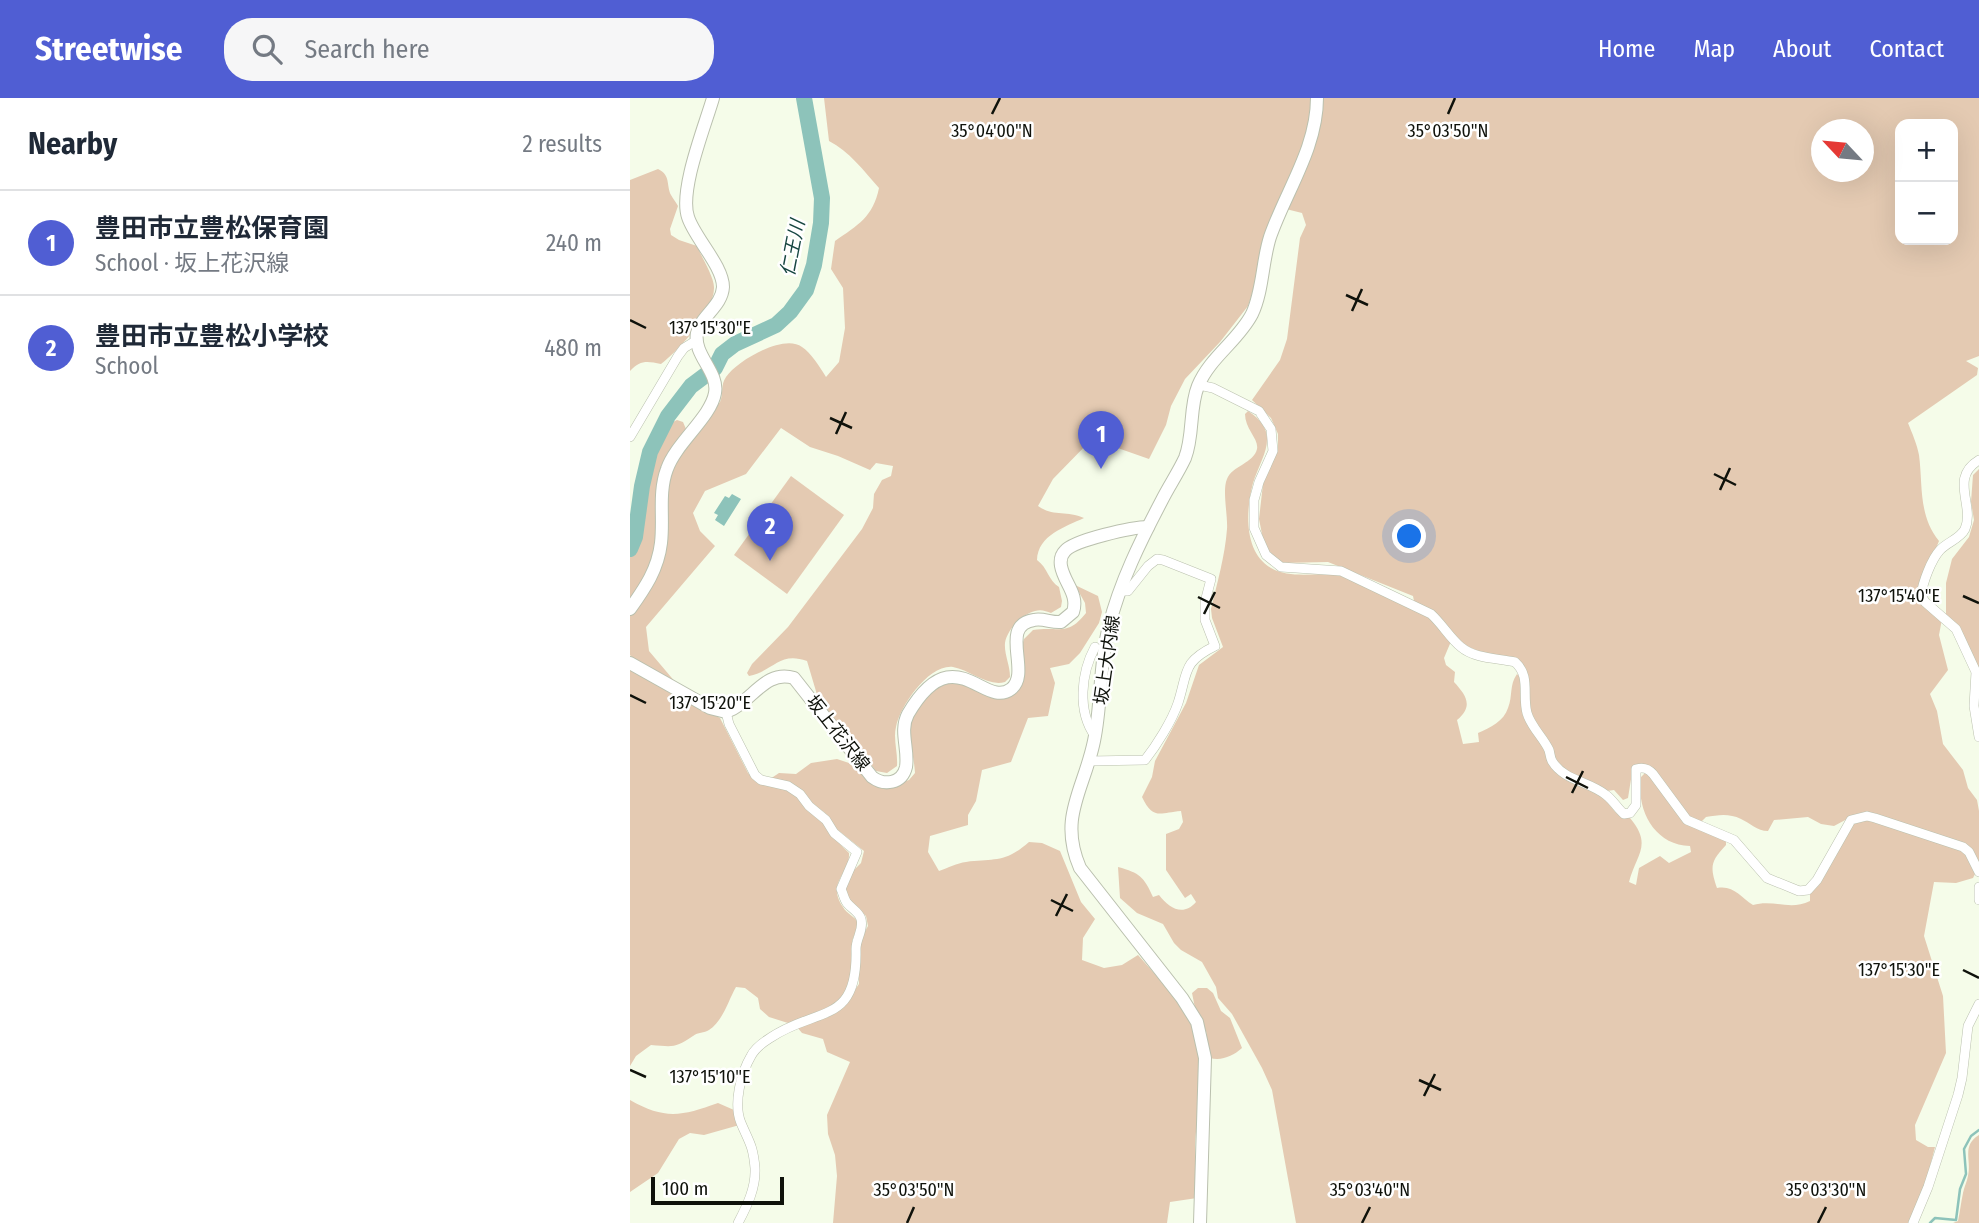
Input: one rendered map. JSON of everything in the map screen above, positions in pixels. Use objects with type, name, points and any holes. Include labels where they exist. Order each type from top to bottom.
[{"type":"main road","points":[[630,609],[657,565],[662,541],[662,490],[666,471],[673,455],[711,404],[715,394],[714,381],[697,343],[701,324],[717,303],[723,286],[720,275],[688,219],[686,204],[690,176],[713,98]]},
{"type":"main road","name":"坂上大内線","points":[[1200,1223],[1205,1058],[1197,1022],[1182,998],[1090,882],[1075,855],[1070,834],[1072,814],[1090,761],[1102,694],[1106,642],[1120,591],[1148,527],[1186,456],[1199,384],[1213,362],[1243,328],[1255,307],[1270,236],[1310,142],[1317,113],[1317,98]]},
{"type":"main road","name":"坂上花沢線","points":[[726,712],[741,704],[771,678],[794,678],[872,776],[882,782],[891,783],[899,779],[906,765],[905,721],[923,694],[936,681],[948,676],[961,677],[996,692],[1009,690],[1017,682],[1019,672],[1016,642],[1020,629],[1035,620],[1061,622],[1073,612],[1075,598],[1061,567],[1062,556],[1066,550],[1077,544],[1133,527],[1148,527]]},
{"type":"main road","points":[[630,663],[710,708],[726,712]]},
{"type":"street","points":[[630,437],[678,356],[684,348],[697,343]]},
{"type":"street","points":[[1199,384],[1213,387],[1259,411],[1271,429],[1273,451],[1254,500],[1254,528],[1266,555],[1281,567],[1341,571],[1431,614],[1443,624],[1461,647],[1473,653],[1515,662],[1525,676],[1526,709],[1549,750],[1552,761],[1567,777],[1586,783],[1608,796],[1624,814],[1630,813],[1636,805],[1636,769],[1649,769],[1687,820],[1734,840],[1767,878],[1799,891],[1808,890],[1817,880],[1845,826],[1851,820],[1867,816],[1963,847],[1969,852],[1979,872]]},
{"type":"street","points":[[1979,460],[1969,468],[1965,477],[1968,510],[1965,528],[1961,535],[1938,552],[1922,595],[1925,602],[1956,629],[1976,672],[1973,696],[1979,737]]},
{"type":"street","points":[[1090,761],[1144,761],[1155,747],[1178,703],[1187,668],[1199,653],[1215,646],[1205,620],[1205,602],[1211,579],[1157,559],[1128,591],[1120,591]]},
{"type":"street","points":[[1095,647],[1086,669],[1083,687],[1087,725],[1095,736]]},
{"type":"street","points":[[726,712],[729,724],[755,775],[788,786],[800,794],[809,806],[826,820],[834,833],[857,852],[841,888],[847,903],[861,916],[862,929],[856,940],[856,974],[847,997],[838,1007],[783,1028],[761,1043],[752,1053],[742,1074],[739,1089],[740,1120],[752,1143],[755,1171],[751,1198],[738,1223]]},
{"type":"street","points":[[1979,887],[1979,900]]},
{"type":"street","points":[[1913,1223],[1928,1187],[1958,1095],[1968,1026],[1979,1004]]},
{"type":"shaded area","points":[[824,98],[1313,98],[1313,114],[1248,306],[1220,342],[1185,379],[1149,459],[1092,439],[1053,479],[1038,506],[1084,518],[1047,538],[1039,551],[1037,560],[1059,587],[1061,607],[1051,613],[1039,610],[1030,613],[1012,628],[1005,643],[1010,677],[1005,682],[992,682],[953,667],[944,668],[925,679],[903,708],[895,736],[897,766],[887,773],[876,771],[818,698],[807,661],[790,658],[758,674],[749,676],[747,673],[752,664],[788,627],[862,529],[873,508],[874,494],[882,480],[891,476],[893,466],[876,463],[870,470],[810,447],[781,428],[746,474],[705,491],[693,513],[700,531],[715,546],[646,627],[649,651],[682,690],[630,655],[630,616],[654,580],[667,485],[681,451],[720,402],[726,377],[750,357],[784,344],[802,347],[826,377],[839,362],[845,328],[843,288],[831,269],[835,241],[869,213],[879,188],[850,156],[829,141]]},
{"type":"shaded area","points":[[1320,98],[1979,98],[1979,356],[1966,361],[1978,368],[1977,375],[1908,423],[1919,455],[1924,510],[1939,541],[1920,587],[1942,619],[1939,635],[1948,670],[1930,694],[1937,711],[1943,744],[1963,770],[1968,788],[1977,800],[1979,863],[1974,854],[1886,818],[1849,818],[1834,826],[1821,824],[1808,817],[1774,820],[1768,831],[1728,815],[1706,817],[1699,824],[1689,819],[1656,772],[1632,773],[1628,798],[1623,800],[1614,790],[1607,791],[1570,776],[1557,764],[1532,718],[1525,667],[1519,661],[1467,646],[1456,638],[1443,620],[1414,601],[1413,596],[1328,562],[1281,563],[1273,556],[1264,544],[1259,519],[1263,484],[1278,450],[1278,434],[1271,418],[1252,400],[1280,360],[1287,339],[1300,238],[1306,225],[1302,213],[1286,209]]},
{"type":"shaded area","points":[[658,169],[667,177],[671,195],[678,206],[670,229],[671,235],[697,246],[712,278],[713,297],[695,329],[668,358],[661,364],[641,363],[630,371],[630,180]]},
{"type":"shaded area","points":[[1248,411],[1258,419],[1267,436],[1267,445],[1253,483],[1248,517],[1251,541],[1262,561],[1279,572],[1288,574],[1341,576],[1429,616],[1452,639],[1444,658],[1446,665],[1455,672],[1454,682],[1462,691],[1467,705],[1457,720],[1463,744],[1479,742],[1478,733],[1503,717],[1517,674],[1522,679],[1521,694],[1548,754],[1546,759],[1552,767],[1601,796],[1617,813],[1630,818],[1637,827],[1641,836],[1641,850],[1629,882],[1636,885],[1639,868],[1660,856],[1669,863],[1691,852],[1690,846],[1666,839],[1650,823],[1641,801],[1640,789],[1641,777],[1646,772],[1686,822],[1699,830],[1726,839],[1726,845],[1713,865],[1717,888],[1728,888],[1753,905],[1795,905],[1810,901],[1810,892],[1823,879],[1823,873],[1853,823],[1866,820],[1954,846],[1968,855],[1975,874],[1973,878],[1956,883],[1934,882],[1924,936],[1943,996],[1946,1053],[1915,1125],[1916,1140],[1928,1147],[1935,1147],[1910,1223],[1296,1223],[1272,1090],[1262,1068],[1232,1014],[1218,998],[1216,987],[1202,962],[1181,950],[1163,924],[1137,913],[1120,898],[1118,867],[1136,874],[1144,880],[1153,897],[1159,895],[1176,909],[1186,909],[1196,902],[1191,894],[1185,898],[1166,870],[1166,834],[1179,829],[1183,822],[1181,811],[1162,814],[1153,812],[1142,797],[1152,777],[1155,761],[1186,703],[1199,665],[1223,647],[1211,609],[1226,539],[1227,479],[1233,471],[1252,458],[1257,449],[1246,419],[1245,414]]},
{"type":"shaded area","points":[[677,420],[683,422],[686,429],[670,451],[654,556],[646,580],[630,602],[630,557],[637,545],[643,523],[646,479],[662,437],[669,424]]},
{"type":"shaded area","points":[[1979,469],[1979,670],[1946,615],[1946,583],[1952,559],[1969,537],[1974,520],[1971,502],[1973,475]]},
{"type":"shaded area","points":[[791,476],[844,515],[787,594],[734,555]]},
{"type":"shaded area","points":[[1075,585],[1098,596],[1102,612],[1099,623],[1080,653],[1069,664],[1050,668],[1055,683],[1048,716],[1028,718],[1011,762],[982,770],[976,801],[968,815],[968,825],[930,836],[928,852],[939,871],[963,863],[1005,857],[1029,842],[1042,843],[1060,851],[1081,902],[1095,919],[1083,938],[1082,960],[1104,968],[1122,965],[1138,955],[1175,999],[1193,1028],[1201,1070],[1195,1145],[1197,1198],[1170,1202],[1167,1223],[833,1223],[837,1176],[827,1115],[850,1062],[827,1052],[823,1039],[802,1033],[797,1027],[849,998],[859,984],[859,942],[868,926],[866,916],[844,896],[850,874],[861,863],[864,851],[834,827],[824,812],[770,779],[779,773],[796,774],[811,763],[837,759],[849,763],[877,784],[891,786],[909,780],[915,773],[910,721],[923,701],[941,685],[952,682],[973,685],[1007,697],[1024,639],[1033,630],[1068,628],[1086,613],[1085,603]]},
{"type":"shaded area","points":[[630,670],[720,718],[748,773],[756,779],[791,790],[799,796],[805,808],[818,816],[849,853],[838,885],[838,898],[859,923],[852,941],[854,973],[842,997],[829,1008],[788,1023],[769,1017],[760,1009],[758,998],[745,988],[736,987],[722,1016],[709,1030],[674,1046],[651,1045],[636,1056],[630,1066]]},
{"type":"shaded area","points":[[1198,988],[1207,988],[1213,993],[1221,1011],[1230,1018],[1242,1048],[1231,1055],[1219,1059],[1210,1058],[1206,1031],[1195,1008],[1192,993]]},
{"type":"shaded area","points":[[630,1100],[653,1111],[674,1114],[718,1103],[734,1110],[743,1124],[704,1135],[690,1133],[679,1139],[658,1173],[630,1192]]},
{"type":"shaded area","points":[[1979,1135],[1979,1223],[1953,1223],[1958,1221],[1968,1178],[1970,1144]]},
{"type":"water","points":[[732,494],[741,499],[724,526],[715,520],[718,515],[714,513],[725,496],[729,498]]},
{"type":"waterway","name":"仁王川","points":[[630,549],[635,537],[650,452],[668,416],[691,386],[715,368],[722,354],[735,344],[776,325],[790,312],[806,290],[814,265],[822,198],[804,98]]},
{"type":"waterway","points":[[1930,1223],[1935,1218],[1956,1220],[1960,1189],[1966,1174],[1964,1149],[1971,1136],[1979,1130]]},
{"type":"place","name":"豊田市立豊松保育園","points":[[1101,469]]},
{"type":"place","name":"豊田市立豊松小学校","points":[[770,561]]}]
